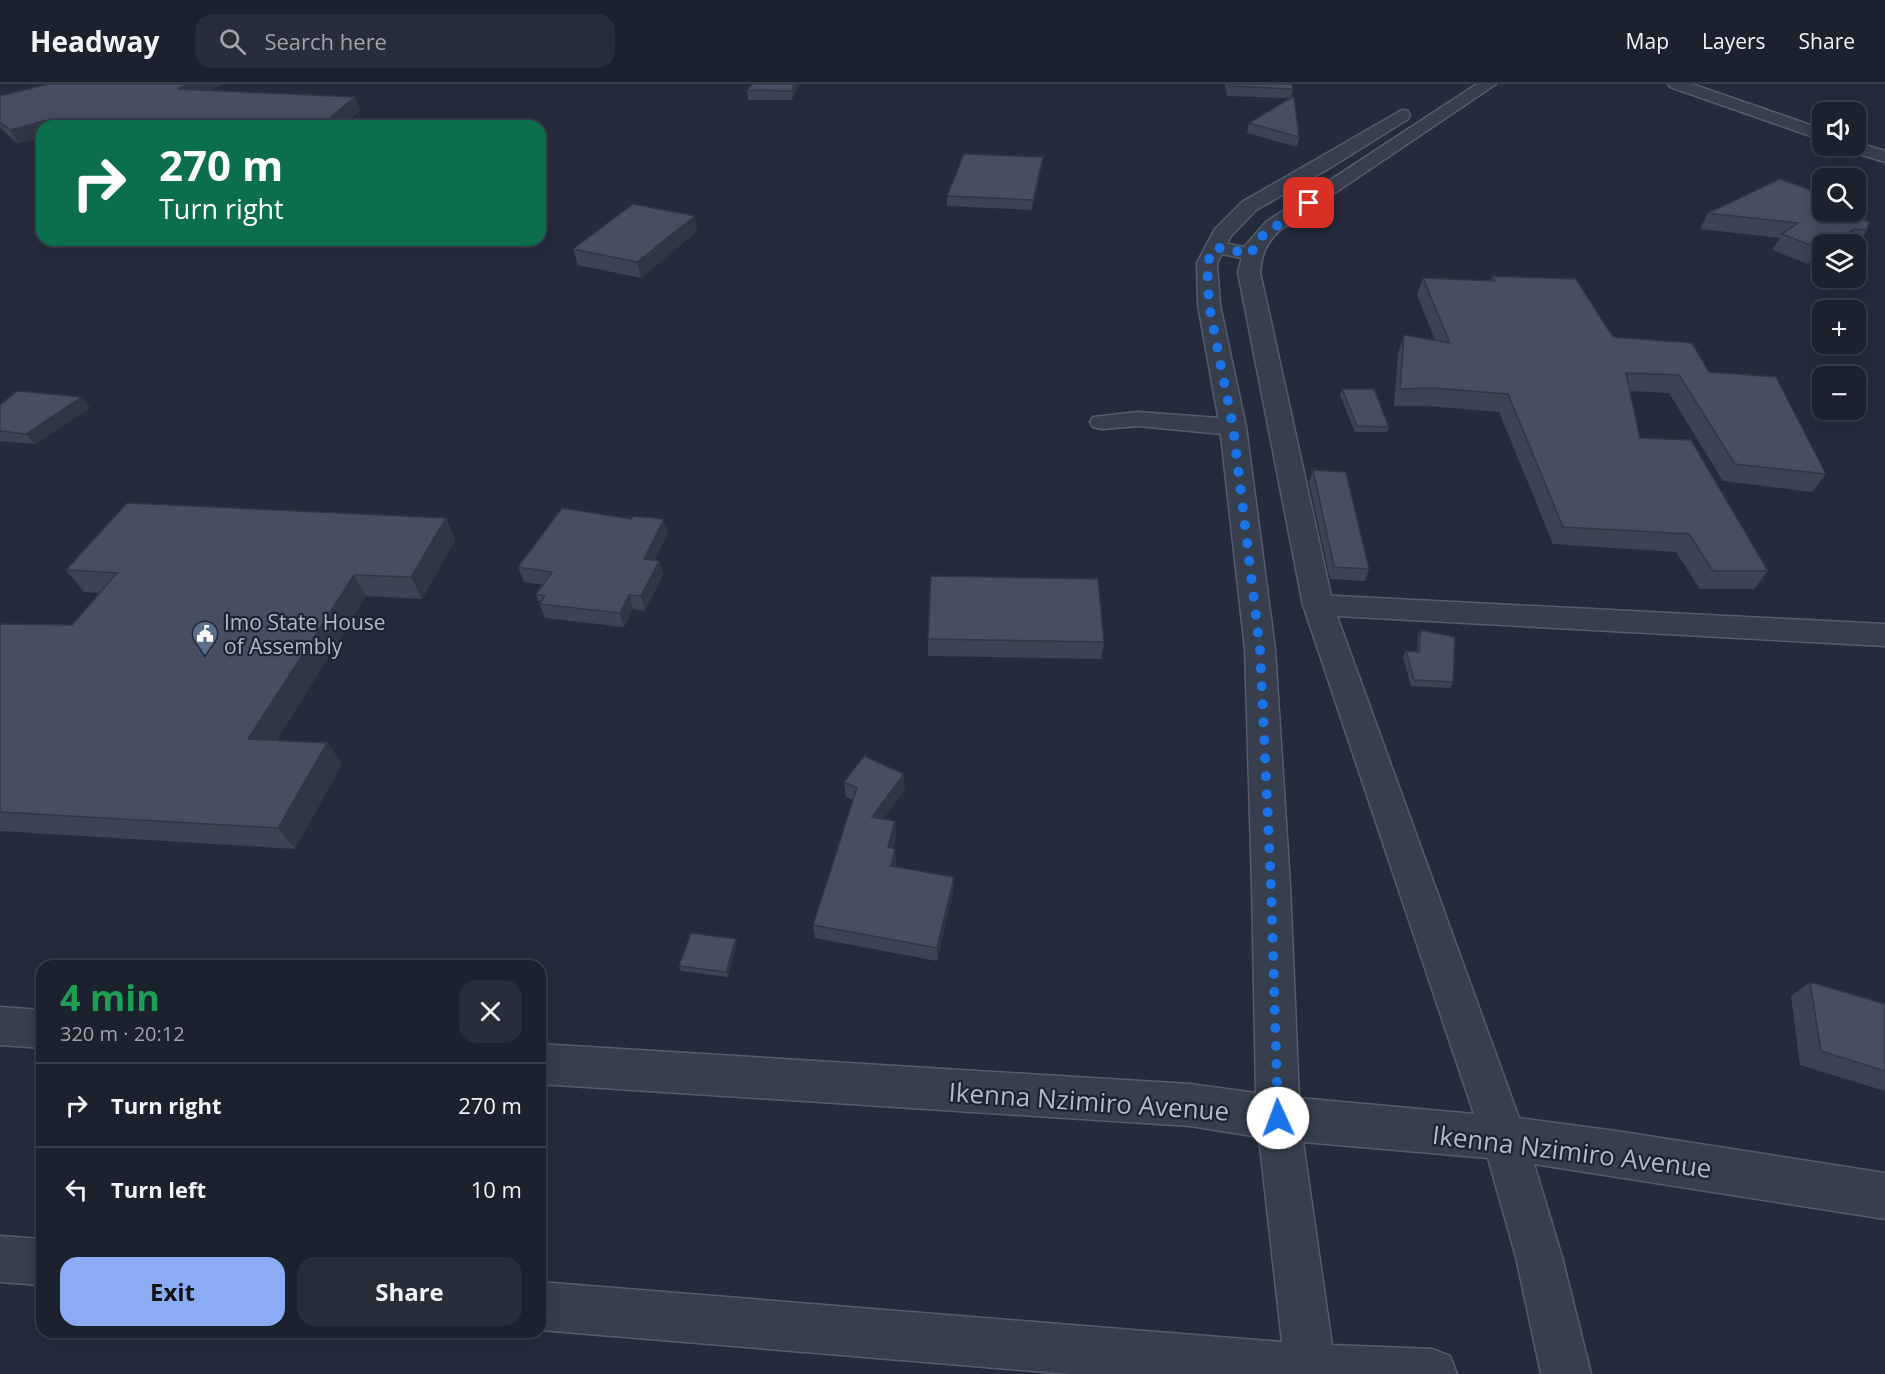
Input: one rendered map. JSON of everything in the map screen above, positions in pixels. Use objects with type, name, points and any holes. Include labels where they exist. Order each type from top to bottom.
[{"type":"street","points":[[1311,1371],[1278,1118],[1271,885],[1260,649],[1233,427],[1209,305],[1207,263],[1222,233],[1249,206],[1327,162],[1452,84]]},
{"type":"street","points":[[1488,84],[1273,226],[1258,239],[1251,254],[1249,272],[1318,605],[1504,1138],[1539,1257],[1566,1374]]},
{"type":"street","points":[[1676,84],[1812,132]]},
{"type":"street","points":[[1703,84],[1812,121]]},
{"type":"street","points":[[1866,138],[1885,145]]},
{"type":"street","points":[[1866,151],[1885,157]]},
{"type":"street","points":[[1215,247],[1251,254]]},
{"type":"street","points":[[1102,422],[1138,419],[1233,427]]},
{"type":"street","points":[[1318,605],[1885,635]]},
{"type":"street","points":[[0,1026],[36,1029]]},
{"type":"street","name":"Ikenna Nzimiro Avenue","points":[[546,1064],[1190,1105],[1278,1118],[1504,1138],[1616,1152],[1885,1197]]},
{"type":"street","points":[[0,1259],[36,1262]]},
{"type":"street","points":[[546,1307],[1311,1371],[1432,1374]]},
{"type":"building","points":[[48,84],[189,84],[178,89],[355,97],[327,120],[36,120],[36,123],[10,130],[0,122],[0,96]]},
{"type":"building","points":[[753,84],[794,84],[792,91],[747,90]]},
{"type":"building","points":[[1228,84],[1292,84],[1293,89],[1229,86]]},
{"type":"building","points":[[1294,96],[1299,137],[1249,123]]},
{"type":"building","points":[[964,154],[1043,157],[1033,200],[947,196]]},
{"type":"building","points":[[1780,179],[1812,190],[1812,222],[1869,222],[1867,230],[1855,229],[1845,234],[1812,234],[1812,246],[1782,234],[1798,223],[1708,213]]},
{"type":"building","points":[[633,204],[695,216],[637,262],[573,249]]},
{"type":"building","points":[[1492,276],[1576,279],[1613,337],[1692,343],[1709,372],[1776,377],[1826,474],[1735,464],[1679,375],[1626,373],[1640,438],[1691,440],[1768,571],[1713,571],[1689,534],[1563,527],[1508,394],[1433,388],[1400,389],[1404,335],[1450,343],[1423,278],[1495,281]]},
{"type":"building","points":[[1342,389],[1374,389],[1389,427],[1357,426]]},
{"type":"building","points":[[17,391],[82,397],[26,434],[0,431],[0,405]]},
{"type":"building","points":[[1313,470],[1346,472],[1369,569],[1334,567]]},
{"type":"building","name":"Imo State House of Assembly","points":[[127,503],[446,518],[411,577],[354,575],[248,739],[327,743],[278,828],[0,812],[0,624],[72,625],[117,573],[66,570]]},
{"type":"building","points":[[562,508],[631,519],[633,516],[664,519],[644,559],[659,561],[641,596],[629,595],[620,613],[539,604],[545,596],[536,594],[552,572],[518,567]]},
{"type":"building","points":[[931,576],[1098,579],[1104,642],[928,639]]},
{"type":"building","points":[[1421,630],[1455,637],[1453,682],[1414,680],[1406,651],[1419,652]]},
{"type":"building","points":[[864,756],[904,774],[872,817],[895,821],[888,847],[895,849],[891,866],[954,877],[937,948],[813,925],[857,788],[844,782]]},
{"type":"building","points":[[691,933],[736,939],[726,972],[679,966]]},
{"type":"building","points":[[1810,982],[1885,1004],[1885,1071],[1821,1051]]},
{"type":"place","name":"Imo State House of Assembly","points":[[205,657]]},
{"type":"route","points":[[1278,1118],[1271,885],[1260,649],[1233,427],[1209,305],[1207,263],[1215,247],[1251,254],[1258,239],[1273,226],[1309,203]]}]
